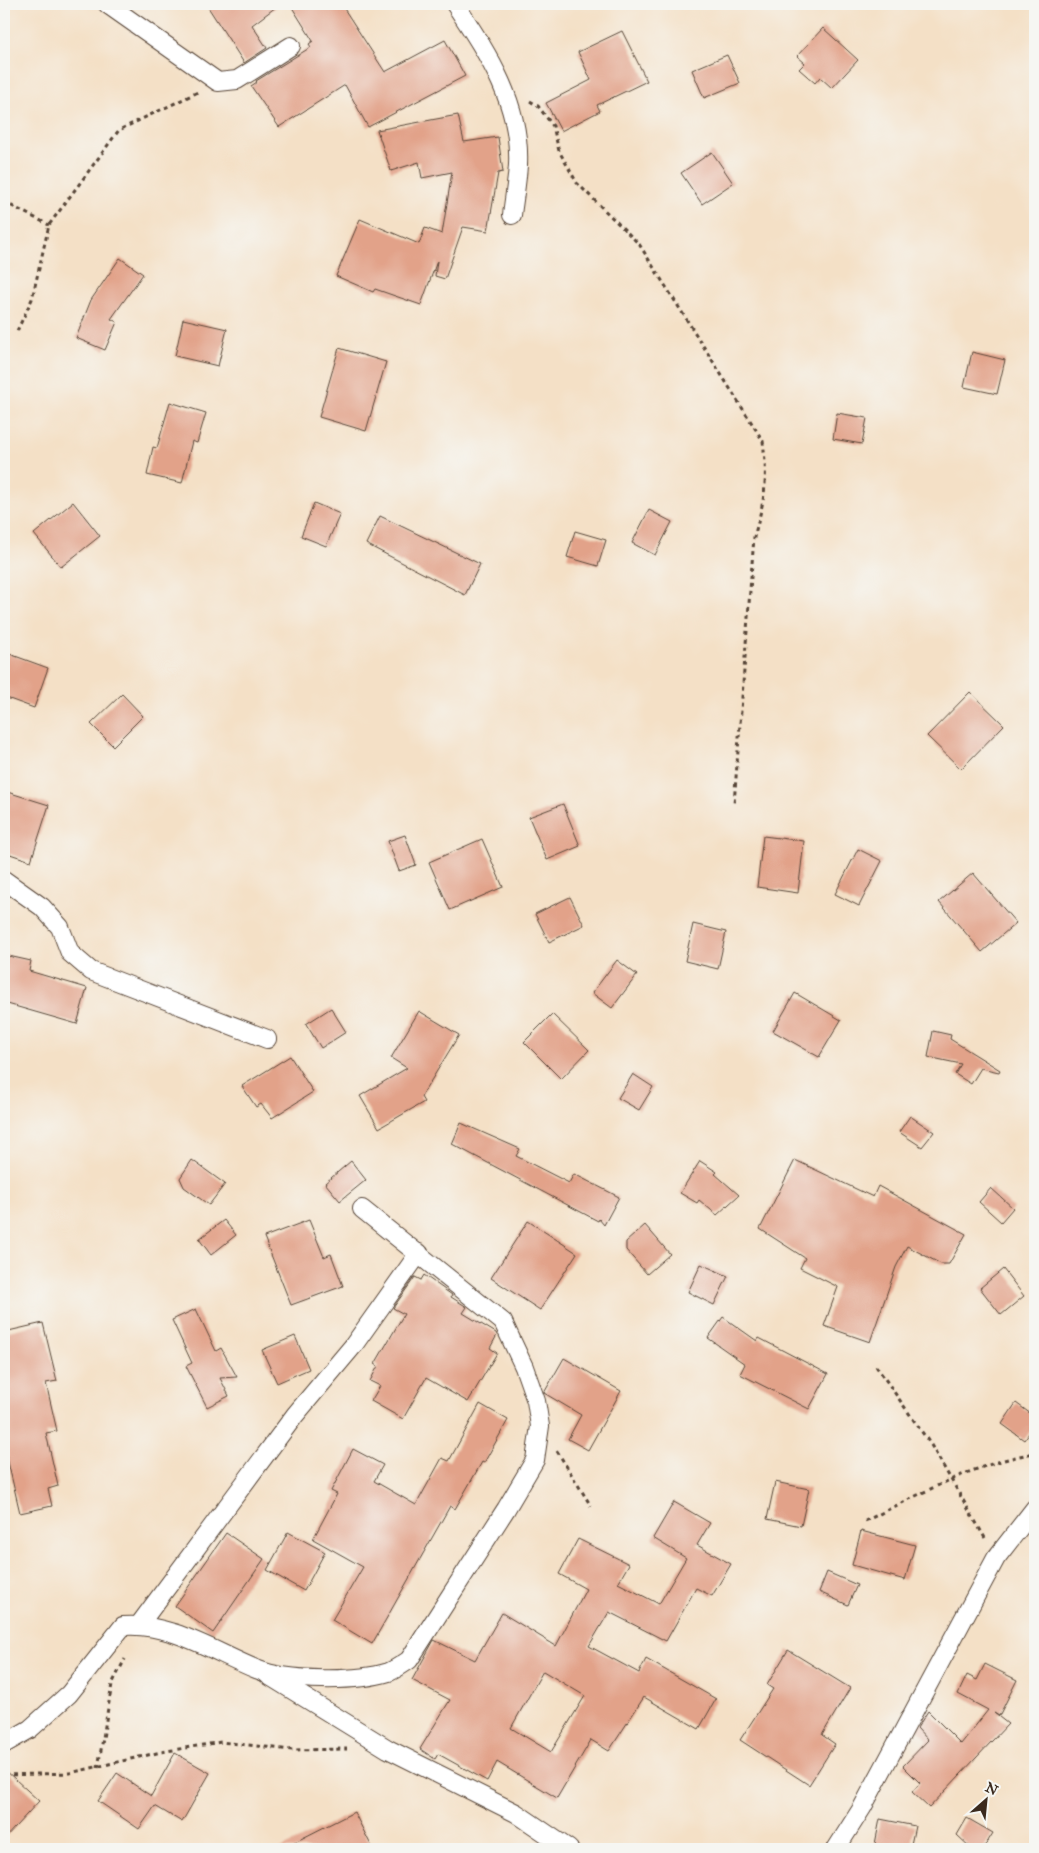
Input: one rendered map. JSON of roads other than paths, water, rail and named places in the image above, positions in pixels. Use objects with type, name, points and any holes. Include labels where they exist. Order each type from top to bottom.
[{"type":"street","points":[[107,4],[218,82],[237,80],[291,46]]},
{"type":"street","points":[[454,4],[490,58],[502,84],[514,122],[518,164],[512,215]]},
{"type":"street","points":[[4,880],[42,907],[60,927],[70,953],[91,970],[267,1039]]},
{"type":"street","points":[[259,1670],[310,1679],[353,1679],[390,1671],[409,1660],[506,1509],[535,1460],[540,1426],[536,1401],[524,1367],[503,1322],[362,1209]]},
{"type":"street","points":[[4,1744],[30,1729],[69,1694],[131,1625],[295,1415],[353,1346],[418,1253]]},
{"type":"street","points":[[836,1849],[862,1808],[996,1558],[1029,1525],[1035,1508]]},
{"type":"street","points":[[131,1625],[192,1640],[259,1670],[388,1749],[516,1812],[566,1848]]}]
